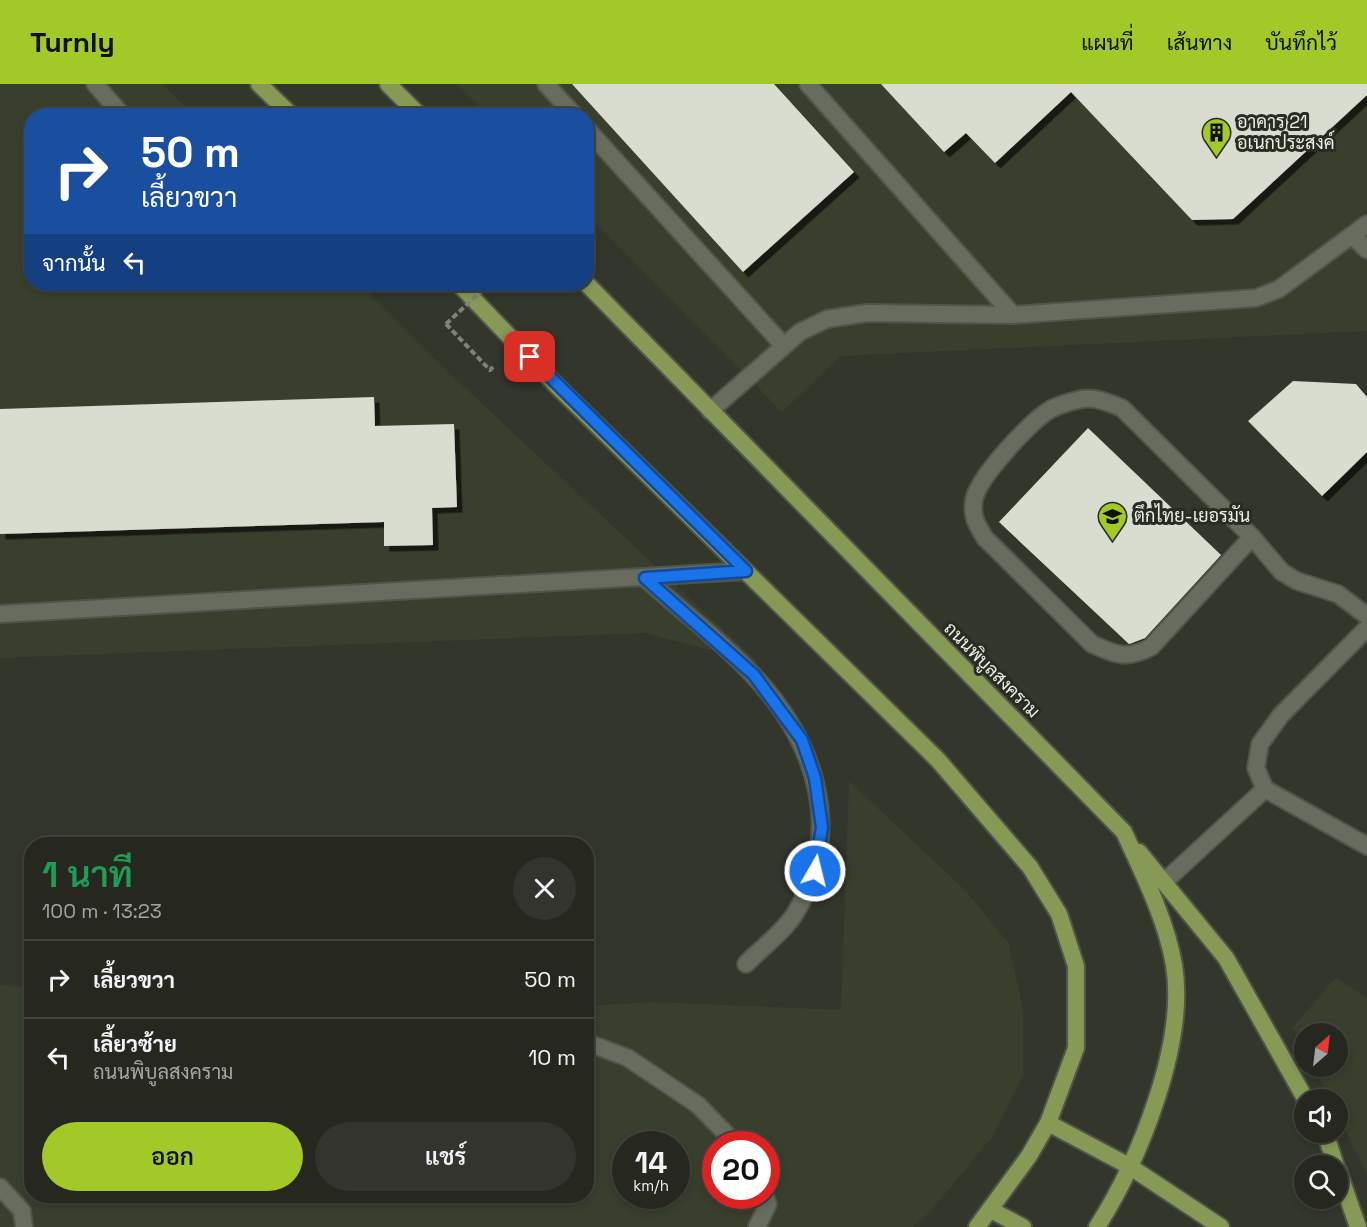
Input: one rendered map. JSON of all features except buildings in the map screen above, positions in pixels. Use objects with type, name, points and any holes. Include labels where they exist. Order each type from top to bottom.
[{"type":"main road","points":[[259,84],[284,108]]},
{"type":"main road","points":[[388,84],[412,108]]},
{"type":"main road","points":[[466,291],[555,384],[938,760],[1030,867],[1059,914],[1076,966],[1076,1048],[1048,1123],[1029,1156],[977,1227]]},
{"type":"main road","name":"ถนนพิบูลสงคราม","points":[[594,291],[1124,832],[1152,896],[1174,965],[1175,1018],[1166,1071],[1129,1166],[1097,1227]]},
{"type":"main road","points":[[1124,832],[1226,958],[1300,1089]]},
{"type":"main road","points":[[1048,1123],[1129,1166],[1221,1227]]},
{"type":"main road","points":[[1348,1198],[1358,1227]]},
{"type":"main road","points":[[991,1210],[1023,1227]]},
{"type":"lane","points":[[95,84],[116,108]]},
{"type":"lane","points":[[546,84],[568,108]]},
{"type":"lane","points":[[808,84],[1013,315]]},
{"type":"lane","points":[[594,137],[784,346]]},
{"type":"lane","points":[[710,411],[800,332],[827,319],[867,313],[1013,315],[1256,298],[1279,289],[1367,224]]},
{"type":"lane","points":[[1352,235],[1367,250]]},
{"type":"lane","points":[[1252,537],[1151,647],[1133,656],[1115,654],[1092,644],[985,538],[974,521],[974,499],[983,478],[1010,446],[1051,410],[1083,399],[1103,400],[1122,408],[1252,537],[1282,572],[1297,581],[1338,594],[1367,616]]},
{"type":"lane","points":[[0,614],[746,571]]},
{"type":"lane","points":[[645,578],[754,675],[802,740],[815,778],[822,827],[815,871],[796,914],[746,964]]},
{"type":"lane","points":[[1367,628],[1281,715],[1260,744],[1256,768],[1265,789],[1367,846]]},
{"type":"lane","points":[[1164,882],[1265,789]]},
{"type":"lane","points":[[594,1045],[628,1058],[698,1105],[723,1131]]},
{"type":"lane","points":[[0,1187],[22,1211],[24,1227]]},
{"type":"lane","points":[[757,1227],[766,1209]]},
{"type":"path","points":[[481,291],[446,324],[490,370]]},
{"type":"shaded area","points":[[0,84],[162,84],[186,108],[24,108],[24,291],[366,291],[428,353],[758,662],[645,633],[0,658]]},
{"type":"shaded area","points":[[457,84],[1367,84],[1367,331],[841,356],[782,412],[594,222],[594,108],[481,108]]},
{"type":"shaded area","points":[[849,781],[967,892],[1009,944],[1023,1010],[1023,1075],[992,1137],[930,1212],[913,1227],[0,1227],[0,984],[24,988],[24,1203],[594,1203],[594,1006],[654,1002],[841,1010]]},
{"type":"shaded area","points":[[1336,977],[1367,998],[1367,1176],[1348,1135],[1348,1089],[1325,1089],[1318,1077],[1348,1077],[1348,1023],[1296,1023]]},
{"type":"place","name":"อาคาร 21 อเนกประสงค์","points":[[1216,158]]},
{"type":"place","name":"ตึกไทย-เยอรมัน","points":[[1113,542]]},
{"type":"route","points":[[530,357],[746,571],[645,578],[754,675],[802,740],[815,778],[822,827],[815,871]]}]
